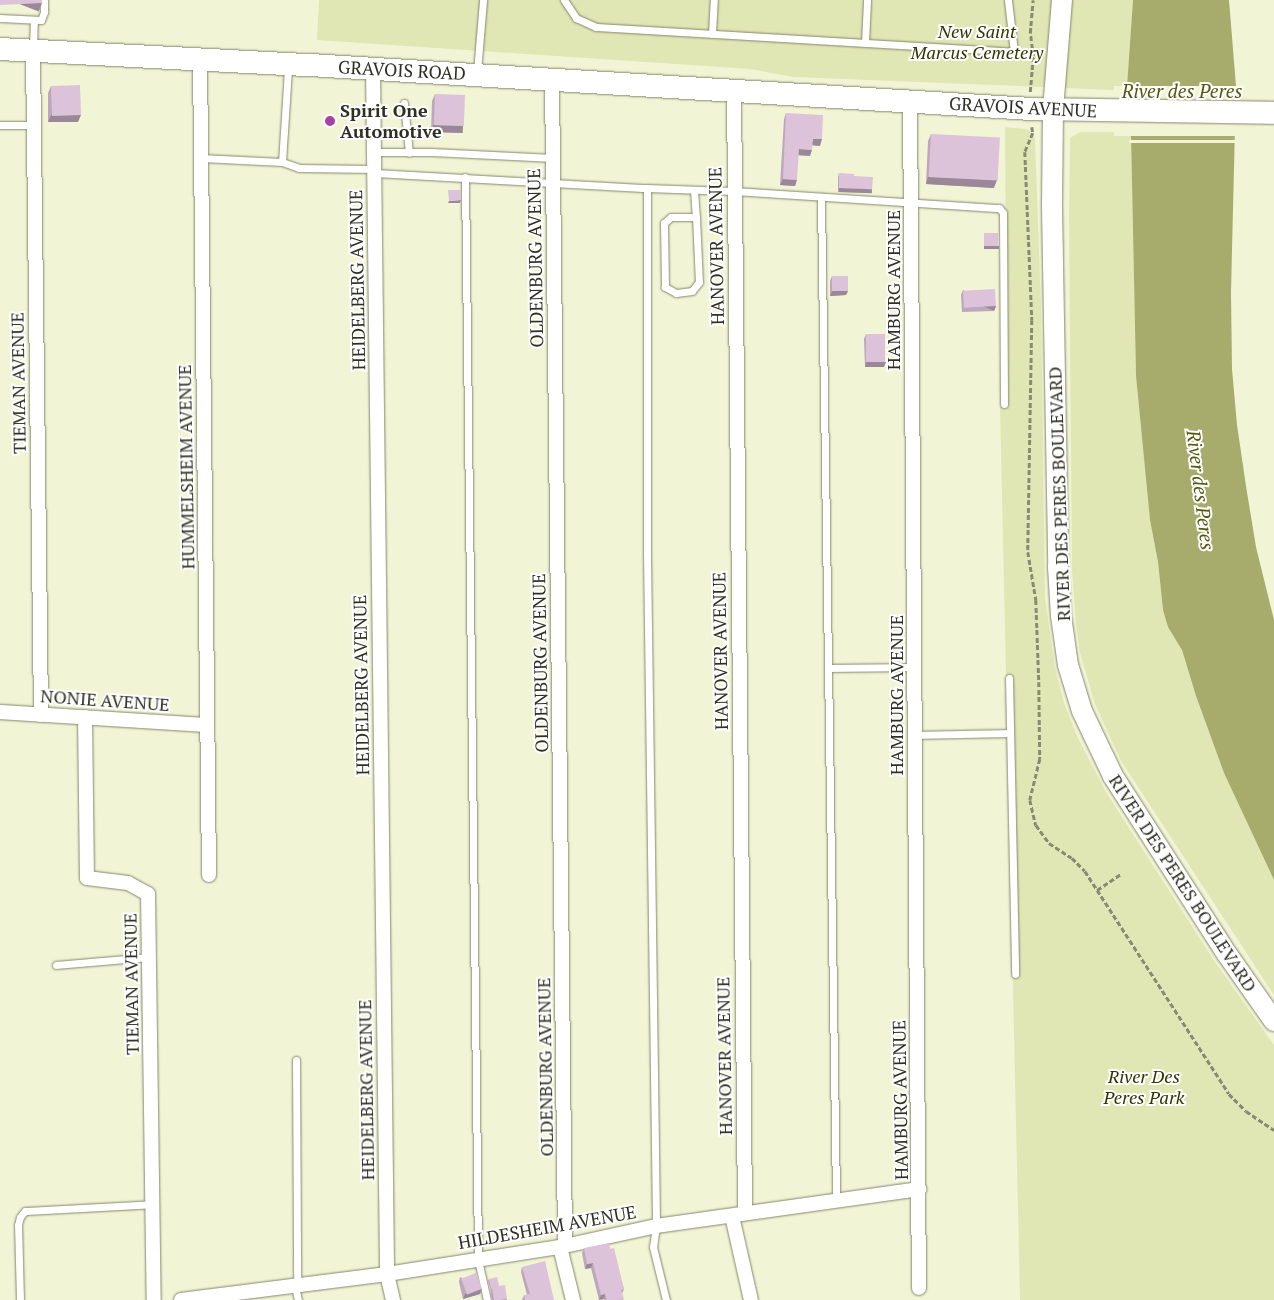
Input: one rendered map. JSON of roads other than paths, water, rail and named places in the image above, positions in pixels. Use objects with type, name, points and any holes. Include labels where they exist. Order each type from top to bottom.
[{"type":"main road","name":"RIVER DES PERES BOULEVARD","points":[[1062,0],[1053,109],[1052,206],[1058,567],[1061,616],[1068,665],[1082,711],[1113,776],[1227,954],[1274,1020]]},
{"type":"main road","name":"GRAVOIS ROAD","points":[[0,49],[476,74],[803,94]]},
{"type":"main road","name":"GRAVOIS AVENUE","points":[[803,94],[1053,109],[1263,113]]},
{"type":"street","name":"TIEMAN AVENUE","points":[[32,51],[41,715]]},
{"type":"street","name":"HUMMELSHEIM AVENUE","points":[[200,59],[209,875]]},
{"type":"street","name":"HEIDELBERG AVENUE","points":[[373,69],[387,1274],[393,1300]]},
{"type":"street","name":"OLDENBURG AVENUE","points":[[552,79],[563,1246],[573,1300]]},
{"type":"street","name":"HANOVER AVENUE","points":[[734,89],[738,1214],[751,1300]]},
{"type":"street","name":"HAMBURG AVENUE","points":[[910,101],[920,1189],[919,1288]]},
{"type":"street","name":"NONIE AVENUE","points":[[0,712],[207,725]]},
{"type":"street","name":"TIEMAN AVENUE","points":[[85,717],[87,878],[128,883],[148,894],[154,1300]]},
{"type":"street","name":"HILDESHEIM AVENUE","points":[[181,1300],[387,1274],[563,1246],[656,1226],[920,1189]]},
{"type":"lane","points":[[0,18],[41,20],[44,12],[44,0]]},
{"type":"lane","points":[[476,74],[482,0]]},
{"type":"lane","points":[[564,0],[576,18],[596,27],[1014,52],[1008,0]]},
{"type":"lane","points":[[712,34],[714,0]]},
{"type":"lane","points":[[865,43],[867,0]]},
{"type":"lane","points":[[32,51],[34,20]]},
{"type":"lane","points":[[282,162],[288,64]]},
{"type":"lane","points":[[404,103],[409,153]]},
{"type":"lane","points":[[0,125],[34,125]]},
{"type":"lane","points":[[374,152],[553,158]]},
{"type":"lane","points":[[201,158],[282,162],[299,168],[374,171],[553,184],[734,191],[999,208],[1003,213],[1004,404]]},
{"type":"lane","points":[[465,177],[478,1260],[487,1300]]},
{"type":"lane","points":[[647,188],[647,553],[656,1226],[653,1247],[666,1300]]},
{"type":"lane","points":[[694,190],[696,217],[699,282],[692,291],[676,293],[666,287],[664,223],[670,217],[696,217]]},
{"type":"lane","points":[[821,198],[836,1200]]},
{"type":"lane","points":[[829,668],[915,667]]},
{"type":"lane","points":[[1009,678],[1015,974]]},
{"type":"lane","points":[[915,735],[1009,733]]},
{"type":"lane","points":[[56,965],[149,957]]},
{"type":"lane","points":[[296,1060],[296,1286],[298,1300]]},
{"type":"lane","points":[[20,1300],[18,1225],[20,1216],[25,1211],[153,1204]]},
{"type":"water","name":"River des Peres","points":[[1133,0],[1229,0],[1236,86],[1231,292],[1232,369],[1237,425],[1256,547],[1274,620],[1274,880],[1224,773],[1196,696],[1182,650],[1168,627],[1163,610],[1158,562],[1150,520],[1136,376],[1131,136],[1127,86]]},
{"type":"place","name":"Spirit One Automotive","points":[[330,121]]},
{"type":"park label","name":"New Saint Marcus Cemetery","points":[[977,42]]},
{"type":"park label","name":"River Des Peres Park","points":[[1144,1087]]}]
